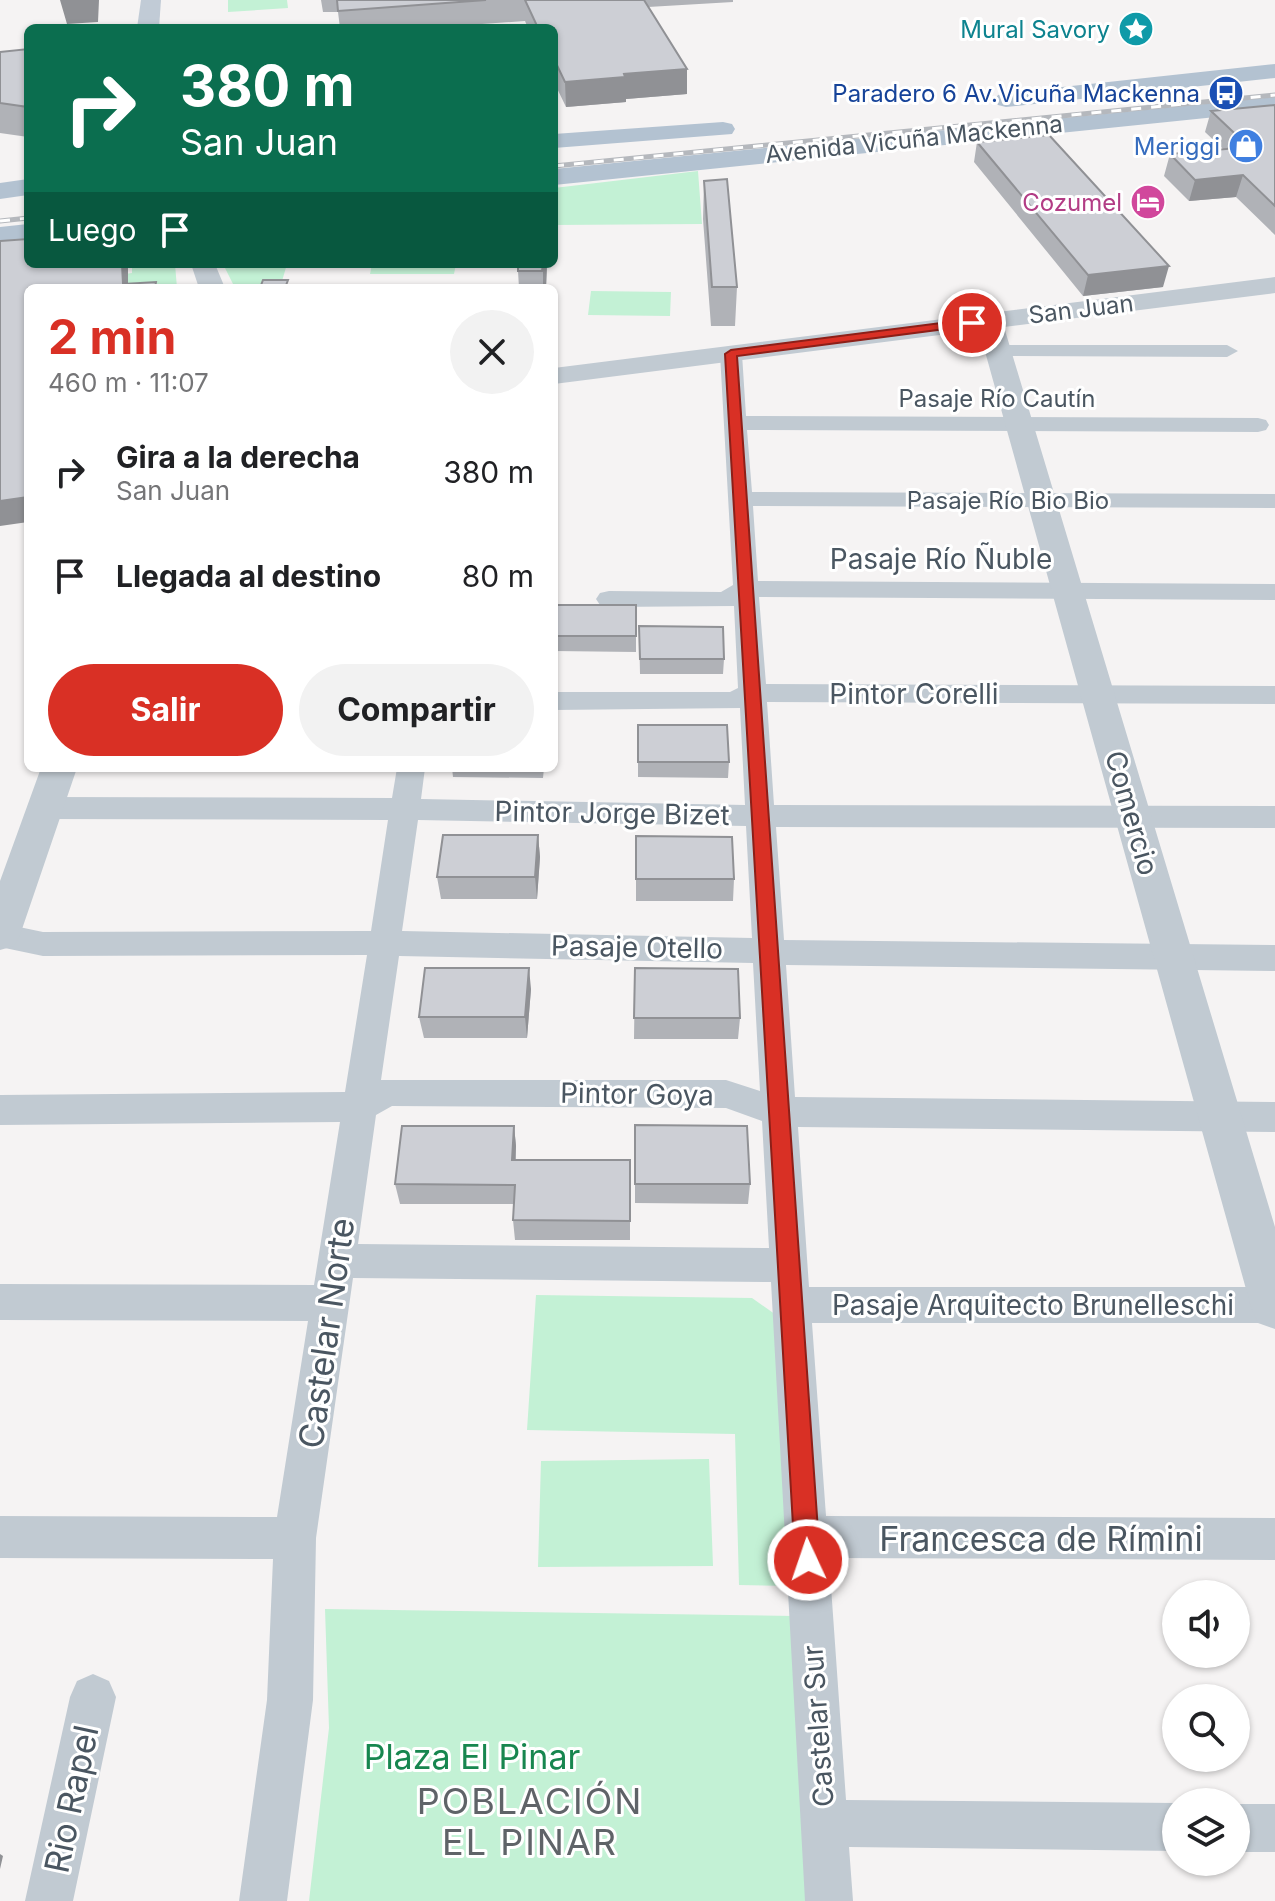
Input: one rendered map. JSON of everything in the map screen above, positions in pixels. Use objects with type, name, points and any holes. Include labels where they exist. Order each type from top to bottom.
[{"type":"main road","points":[[148,24],[151,0]]},
{"type":"main road","name":"Avenida Vicuña Mackenna","points":[[979,103],[1275,71]]},
{"type":"main road","name":"Avenida Vicuña Mackenna","points":[[558,177],[1275,104]]},
{"type":"main road","name":"Avenida Vicuña Mackenna","points":[[558,141],[746,126]]},
{"type":"main road","points":[[0,191],[24,188]]},
{"type":"main road","points":[[0,235],[24,232]]},
{"type":"street","name":"San Juan","points":[[558,376],[731,354],[994,336],[1275,285]]},
{"type":"street","points":[[994,336],[1227,351]]},
{"type":"street","name":"Comercio","points":[[994,336],[1275,1305]]},
{"type":"street","name":"Castelar Sur","points":[[731,354],[829,1901]]},
{"type":"street","name":"Pasaje Río Cautín","points":[[736,423],[1258,425]]},
{"type":"street","name":"Pasaje Río Bio Bio","points":[[740,499],[1275,501]]},
{"type":"street","name":"Pasaje Río Ñuble","points":[[609,599],[725,600],[746,589],[1275,592]]},
{"type":"street","name":"Pintor Corelli","points":[[558,701],[733,701],[753,693],[1275,695]]},
{"type":"street","points":[[0,935],[58,772]]},
{"type":"street","name":"Castelar Norte","points":[[263,1901],[290,1700],[295,1538],[410,772]]},
{"type":"street","name":"Pintor Jorge Bizet","points":[[45,808],[405,809],[761,816],[1275,817]]},
{"type":"street","name":"Pasaje Otello","points":[[0,935],[43,944],[384,943],[769,952],[1275,958]]},
{"type":"street","name":"Pintor Goya","points":[[0,1110],[360,1107],[388,1092],[726,1094],[779,1112],[1275,1117]]},
{"type":"street","points":[[337,1261],[789,1265]]},
{"type":"street","points":[[0,1302],[330,1303]]},
{"type":"street","name":"Pasaje Arquitecto Brunelleschi","points":[[791,1305],[1275,1305]]},
{"type":"street","points":[[0,1537],[295,1538]]},
{"type":"street","name":"Francesca de Rímini","points":[[806,1537],[1275,1539]]},
{"type":"street","name":"Rio Rapel","points":[[49,1901],[93,1697]]},
{"type":"street","points":[[824,1823],[1162,1827]]},
{"type":"street","points":[[1250,1828],[1275,1828]]},
{"type":"green space","points":[[228,0],[287,0],[288,8],[228,12]]},
{"type":"green space","points":[[698,171],[702,224],[558,225],[558,188]]},
{"type":"green space","points":[[132,268],[175,268],[177,284],[110,284],[110,276],[132,273]]},
{"type":"green space","points":[[225,268],[286,268],[281,284],[233,284]]},
{"type":"green space","points":[[371,268],[455,268],[454,274],[370,274]]},
{"type":"green space","points":[[591,291],[671,292],[670,316],[588,315]]},
{"type":"green space","points":[[536,1295],[752,1298],[779,1317],[791,1586],[739,1585],[735,1434],[527,1430]]},
{"type":"green space","points":[[709,1459],[713,1566],[538,1567],[541,1461]]},
{"type":"green space","name":"Plaza El Pinar","points":[[325,1609],[794,1616],[808,1901],[309,1901],[329,1728]]},
{"type":"building","points":[[337,0],[486,0],[338,11]]},
{"type":"building","points":[[525,0],[644,0],[687,69],[565,82],[558,67],[558,24],[536,24]]},
{"type":"building","points":[[24,49],[24,106],[0,103],[0,52]]},
{"type":"building","points":[[1275,105],[1275,206],[1243,175],[1195,180],[1170,154],[1249,147],[1211,111]]},
{"type":"building","points":[[1049,135],[1169,266],[1088,275],[977,142]]},
{"type":"building","points":[[727,179],[737,287],[712,287],[704,181]]},
{"type":"building","points":[[24,239],[24,268],[122,268],[123,284],[24,284],[24,498],[0,501],[0,241]]},
{"type":"building","points":[[518,268],[542,268],[542,271],[518,271]]},
{"type":"building","points":[[263,280],[288,280],[286,284],[262,284]]},
{"type":"building","points":[[558,605],[636,605],[636,636],[558,636]]},
{"type":"building","points":[[639,626],[723,627],[724,659],[640,659]]},
{"type":"building","points":[[638,725],[727,725],[729,762],[638,762]]},
{"type":"building","points":[[443,835],[538,835],[535,877],[437,877]]},
{"type":"building","points":[[636,836],[732,837],[734,879],[636,879]]},
{"type":"building","points":[[425,968],[529,968],[525,1017],[419,1017]]},
{"type":"building","points":[[635,968],[738,969],[740,1018],[634,1018]]},
{"type":"building","points":[[635,1125],[747,1126],[750,1184],[635,1184]]},
{"type":"building","points":[[402,1126],[514,1126],[512,1160],[630,1160],[630,1221],[513,1220],[515,1185],[395,1184]]},
{"type":"railway","points":[[558,166],[1275,95]]},
{"type":"railway","points":[[0,221],[24,218]]},
{"type":"place","name":"Mural Savory","points":[[1136,29]]},
{"type":"place","name":"Paradero 6 Av.Vicuña Mackenna","points":[[1226,93]]},
{"type":"place","name":"Meriggi","points":[[1246,146]]},
{"type":"place","name":"Cozumel","points":[[1148,202]]},
{"type":"district","name":"POBLACIÓN EL PINAR","points":[[530,1822]]},
{"type":"route","points":[[808,1560],[731,354],[972,323]]}]
